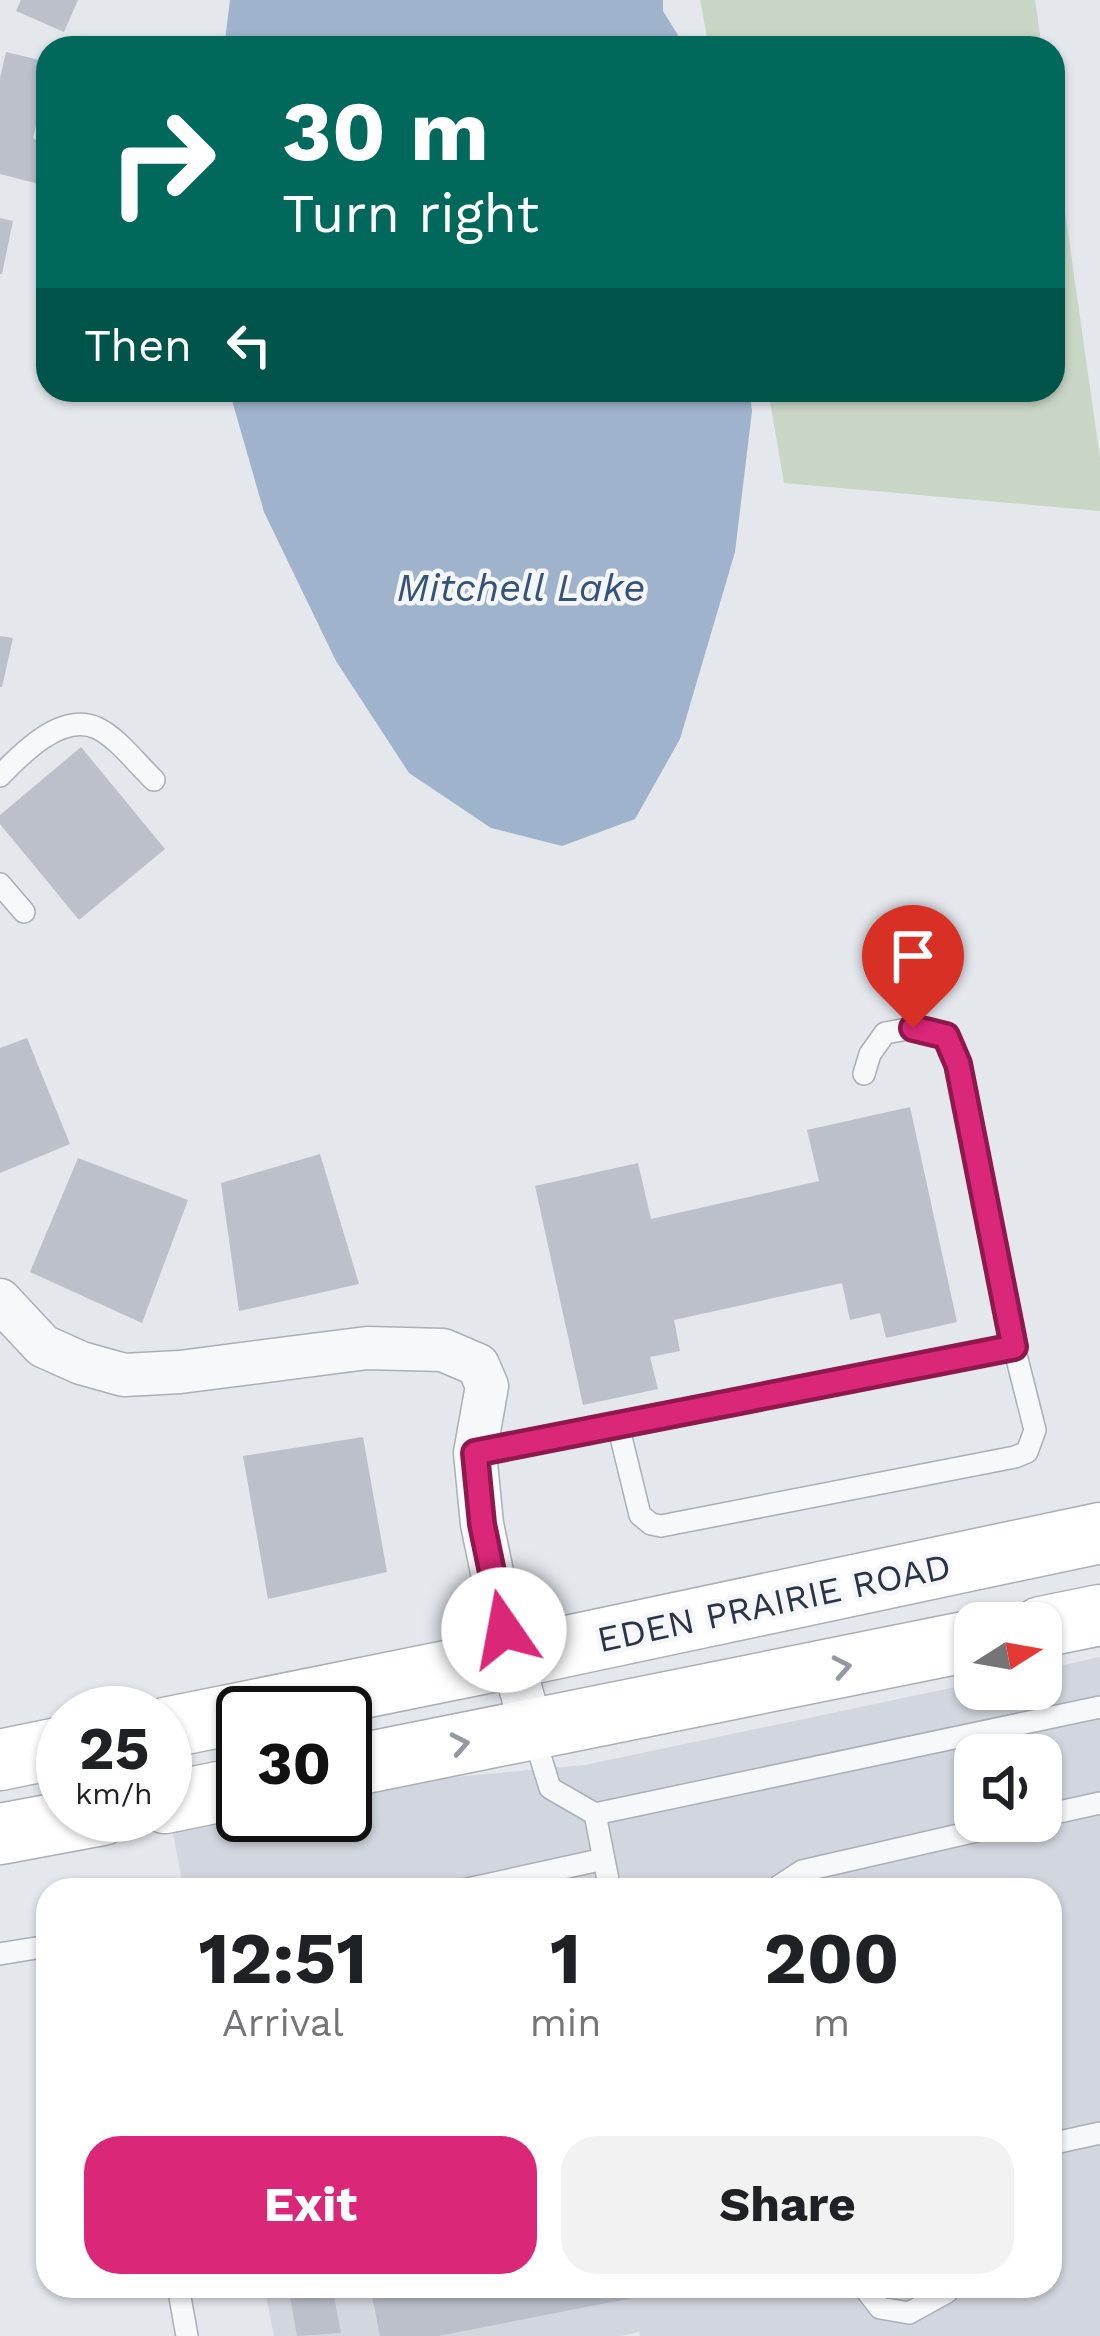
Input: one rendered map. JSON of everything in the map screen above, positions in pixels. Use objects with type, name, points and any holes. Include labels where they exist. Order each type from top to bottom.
[{"type":"main road","name":"EDEN PRAIRIE ROAD","points":[[192,1723],[1100,1533]]},
{"type":"main road","points":[[1062,1623],[1100,1615]]},
{"type":"main road","name":"EDEN PRAIRIE ROAD","points":[[372,1762],[954,1644]]},
{"type":"main road","points":[[0,1760],[36,1753]]},
{"type":"main road","points":[[0,1834],[36,1827]]},
{"type":"street","points":[[0,1300],[43,1346],[124,1375],[367,1348],[443,1350],[478,1366],[487,1385],[475,1453],[482,1524],[532,1729]]},
{"type":"lane","points":[[0,776],[43,738],[66,726],[90,725],[103,730],[154,780]]},
{"type":"lane","points":[[0,884],[24,912]]},
{"type":"lane","points":[[618,1425],[640,1515],[661,1526],[1027,1452],[1035,1430],[958,1064],[946,1036],[913,1028],[885,1033],[870,1054],[864,1074]]},
{"type":"lane","points":[[475,1453],[1014,1347]]},
{"type":"lane","points":[[532,1729],[550,1788],[596,1814],[1100,1707]]},
{"type":"lane","points":[[1062,1811],[1100,1803]]},
{"type":"lane","points":[[596,1814],[608,1878]]},
{"type":"lane","points":[[791,1878],[802,1871],[954,1836]]},
{"type":"lane","points":[[531,1878],[604,1859]]},
{"type":"lane","points":[[0,1954],[36,1948]]},
{"type":"lane","points":[[1062,2141],[1100,2133]]},
{"type":"lane","points":[[180,2298],[187,2336]]},
{"type":"lane","points":[[872,2298],[880,2308],[909,2313],[936,2298]]},
{"type":"shaded area","points":[[1100,1657],[1100,2336],[640,2336],[639,2332],[621,2336],[274,2336],[266,2298],[1062,2298],[1062,1878],[182,1878],[175,1842],[192,1842],[192,1807],[216,1811],[216,1842],[372,1842],[372,1785],[585,1765],[954,1687],[954,1710],[1062,1710],[1062,1665]]},
{"type":"green space","points":[[700,0],[1035,0],[1040,36],[707,36]]},
{"type":"green space","points":[[1065,212],[1100,458],[1100,511],[784,483],[770,402],[1065,402]]},
{"type":"water","points":[[230,0],[663,0],[663,11],[679,36],[226,36]]},
{"type":"water","name":"Mitchell Lake","points":[[232,402],[751,402],[735,552],[680,739],[635,819],[562,846],[491,828],[409,773],[336,661],[264,512]]},
{"type":"building","points":[[21,0],[78,0],[64,32],[16,11]]},
{"type":"building","points":[[6,52],[36,59],[36,183],[0,174],[0,78]]},
{"type":"building","points":[[0,218],[13,221],[2,274],[0,274]]},
{"type":"building","points":[[0,636],[13,638],[2,687],[0,687]]},
{"type":"building","points":[[81,747],[165,849],[79,920],[0,824],[0,815]]},
{"type":"building","points":[[27,1038],[70,1144],[0,1173],[0,1048]]},
{"type":"building","points":[[910,1107],[957,1322],[886,1338],[880,1313],[850,1320],[842,1283],[674,1320],[680,1351],[650,1357],[658,1389],[583,1405],[535,1186],[638,1163],[651,1219],[819,1181],[807,1130]]},
{"type":"building","points":[[320,1154],[359,1284],[239,1311],[221,1183]]},
{"type":"building","points":[[78,1158],[188,1200],[142,1323],[30,1272]]},
{"type":"building","points":[[363,1437],[387,1572],[268,1599],[243,1456]]},
{"type":"building","points":[[290,2298],[334,2298],[341,2333],[297,2336]]},
{"type":"building","points":[[372,2298],[633,2298],[438,2336],[380,2336]]},
{"type":"route","points":[[504,1630],[482,1524],[475,1453],[1014,1347],[958,1064],[946,1036],[913,1028]]}]
